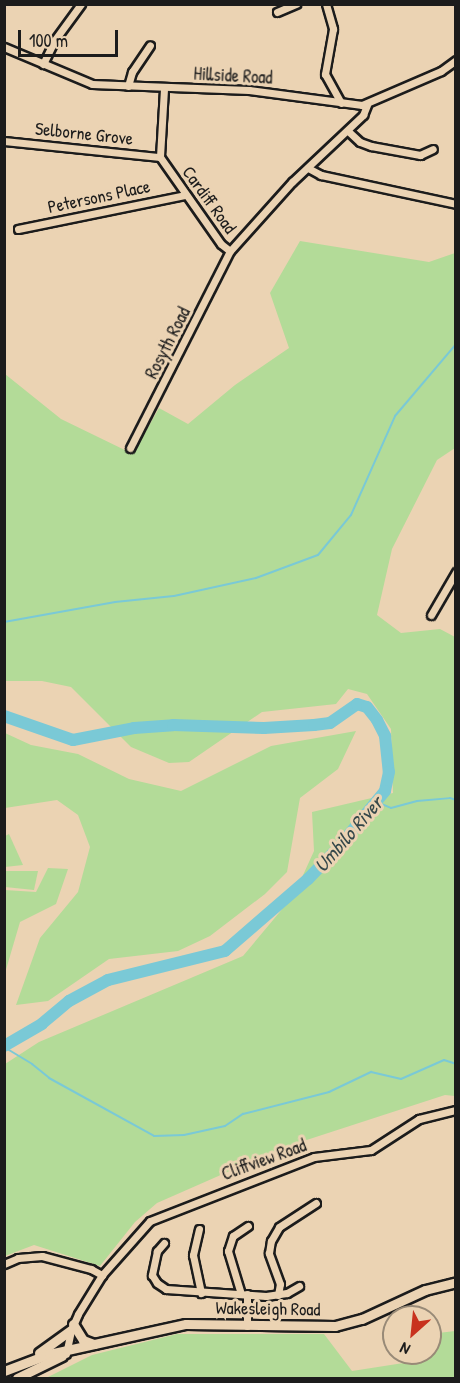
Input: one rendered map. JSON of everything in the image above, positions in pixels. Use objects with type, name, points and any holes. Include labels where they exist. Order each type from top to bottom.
[{"type":"main road","name":"Wakesleigh Road","points":[[4,1371],[69,1351],[186,1324],[335,1326],[374,1315],[425,1290],[456,1282]]},
{"type":"main road","points":[[22,1364],[72,1327],[80,1337],[94,1345]]},
{"type":"main road","name":"Wakesleigh Road","points":[[17,1378],[69,1351]]},
{"type":"street","points":[[43,64],[54,41],[81,4]]},
{"type":"street","points":[[277,12],[296,4]]},
{"type":"street","points":[[326,4],[333,29],[325,74],[341,103]]},
{"type":"street","points":[[128,86],[132,72],[150,45]]},
{"type":"street","name":"Hillside Road","points":[[4,46],[92,84],[164,89],[249,90],[367,105],[441,70],[456,60]]},
{"type":"street","name":"Cardiff Road","points":[[164,89],[160,157],[220,244],[230,251],[292,182],[348,131],[363,115],[367,105]]},
{"type":"street","points":[[348,131],[360,142],[371,146],[420,155],[433,149]]},
{"type":"street","name":"Selborne Grove","points":[[4,141],[160,157]]},
{"type":"street","points":[[308,168],[321,175],[456,204]]},
{"type":"street","name":"Petersons Place","points":[[18,229],[185,195]]},
{"type":"street","name":"Rosyth Road","points":[[130,448],[230,251]]},
{"type":"street","points":[[431,615],[456,572]]},
{"type":"street","name":"Cliffview Road","points":[[69,1351],[72,1327],[102,1275],[142,1227],[160,1215],[314,1157],[371,1150],[419,1119],[456,1110]]},
{"type":"street","points":[[278,1295],[280,1284],[269,1253],[271,1241],[279,1227],[316,1203]]},
{"type":"street","points":[[247,1326],[244,1294],[228,1251],[233,1236],[248,1226]]},
{"type":"street","points":[[199,1229],[193,1255],[201,1293]]},
{"type":"street","points":[[164,1243],[159,1248],[153,1271],[157,1283],[170,1290],[278,1295],[299,1286]]},
{"type":"street","points":[[4,1264],[18,1258],[42,1256],[91,1269],[102,1275]]},
{"type":"green space","points":[[300,241],[429,262],[455,253],[455,448],[437,460],[392,549],[377,615],[401,633],[440,629],[455,637],[455,1096],[445,1095],[282,1148],[157,1203],[135,1222],[100,1266],[34,1245],[5,1256],[5,1064],[39,1042],[243,956],[294,895],[314,851],[312,812],[393,793],[391,729],[367,694],[348,689],[336,704],[262,712],[189,762],[169,763],[131,747],[71,687],[42,681],[5,681],[5,374],[61,419],[133,454],[159,408],[188,424],[235,385],[289,348],[270,293]]},
{"type":"green space","points":[[356,731],[338,769],[300,798],[287,872],[265,894],[210,936],[178,951],[109,959],[48,1001],[16,1005],[40,938],[78,892],[90,847],[78,815],[57,800],[5,808],[5,733],[31,745],[78,754],[129,779],[181,791],[271,746]]},
{"type":"green space","points":[[9,834],[23,865],[5,867],[5,836]]},
{"type":"green space","points":[[48,868],[68,869],[56,904],[20,922],[5,973],[5,890],[36,892]]},
{"type":"green space","points":[[5,871],[38,871],[34,890],[5,887]]},
{"type":"green space","points":[[455,1331],[455,1378],[46,1378],[92,1355],[177,1334],[324,1334],[352,1371],[391,1365],[442,1365],[442,1333]]},
{"type":"waterway","points":[[4,622],[115,602],[174,596],[256,578],[318,555],[351,515],[395,416],[456,344]]},
{"type":"waterway","name":"Umbilo River","points":[[4,716],[73,740],[134,728],[173,725],[264,728],[330,723],[357,704],[367,707],[385,736],[389,772],[385,791],[337,849],[308,879],[225,951],[108,980],[69,1001],[42,1024],[4,1046]]},
{"type":"waterway","points":[[377,802],[391,808],[417,801],[450,798],[456,800]]},
{"type":"waterway","points":[[4,1047],[32,1064],[49,1078],[154,1136],[184,1135],[225,1126],[243,1114],[329,1092],[371,1072],[401,1079],[444,1060],[456,1064]]}]
